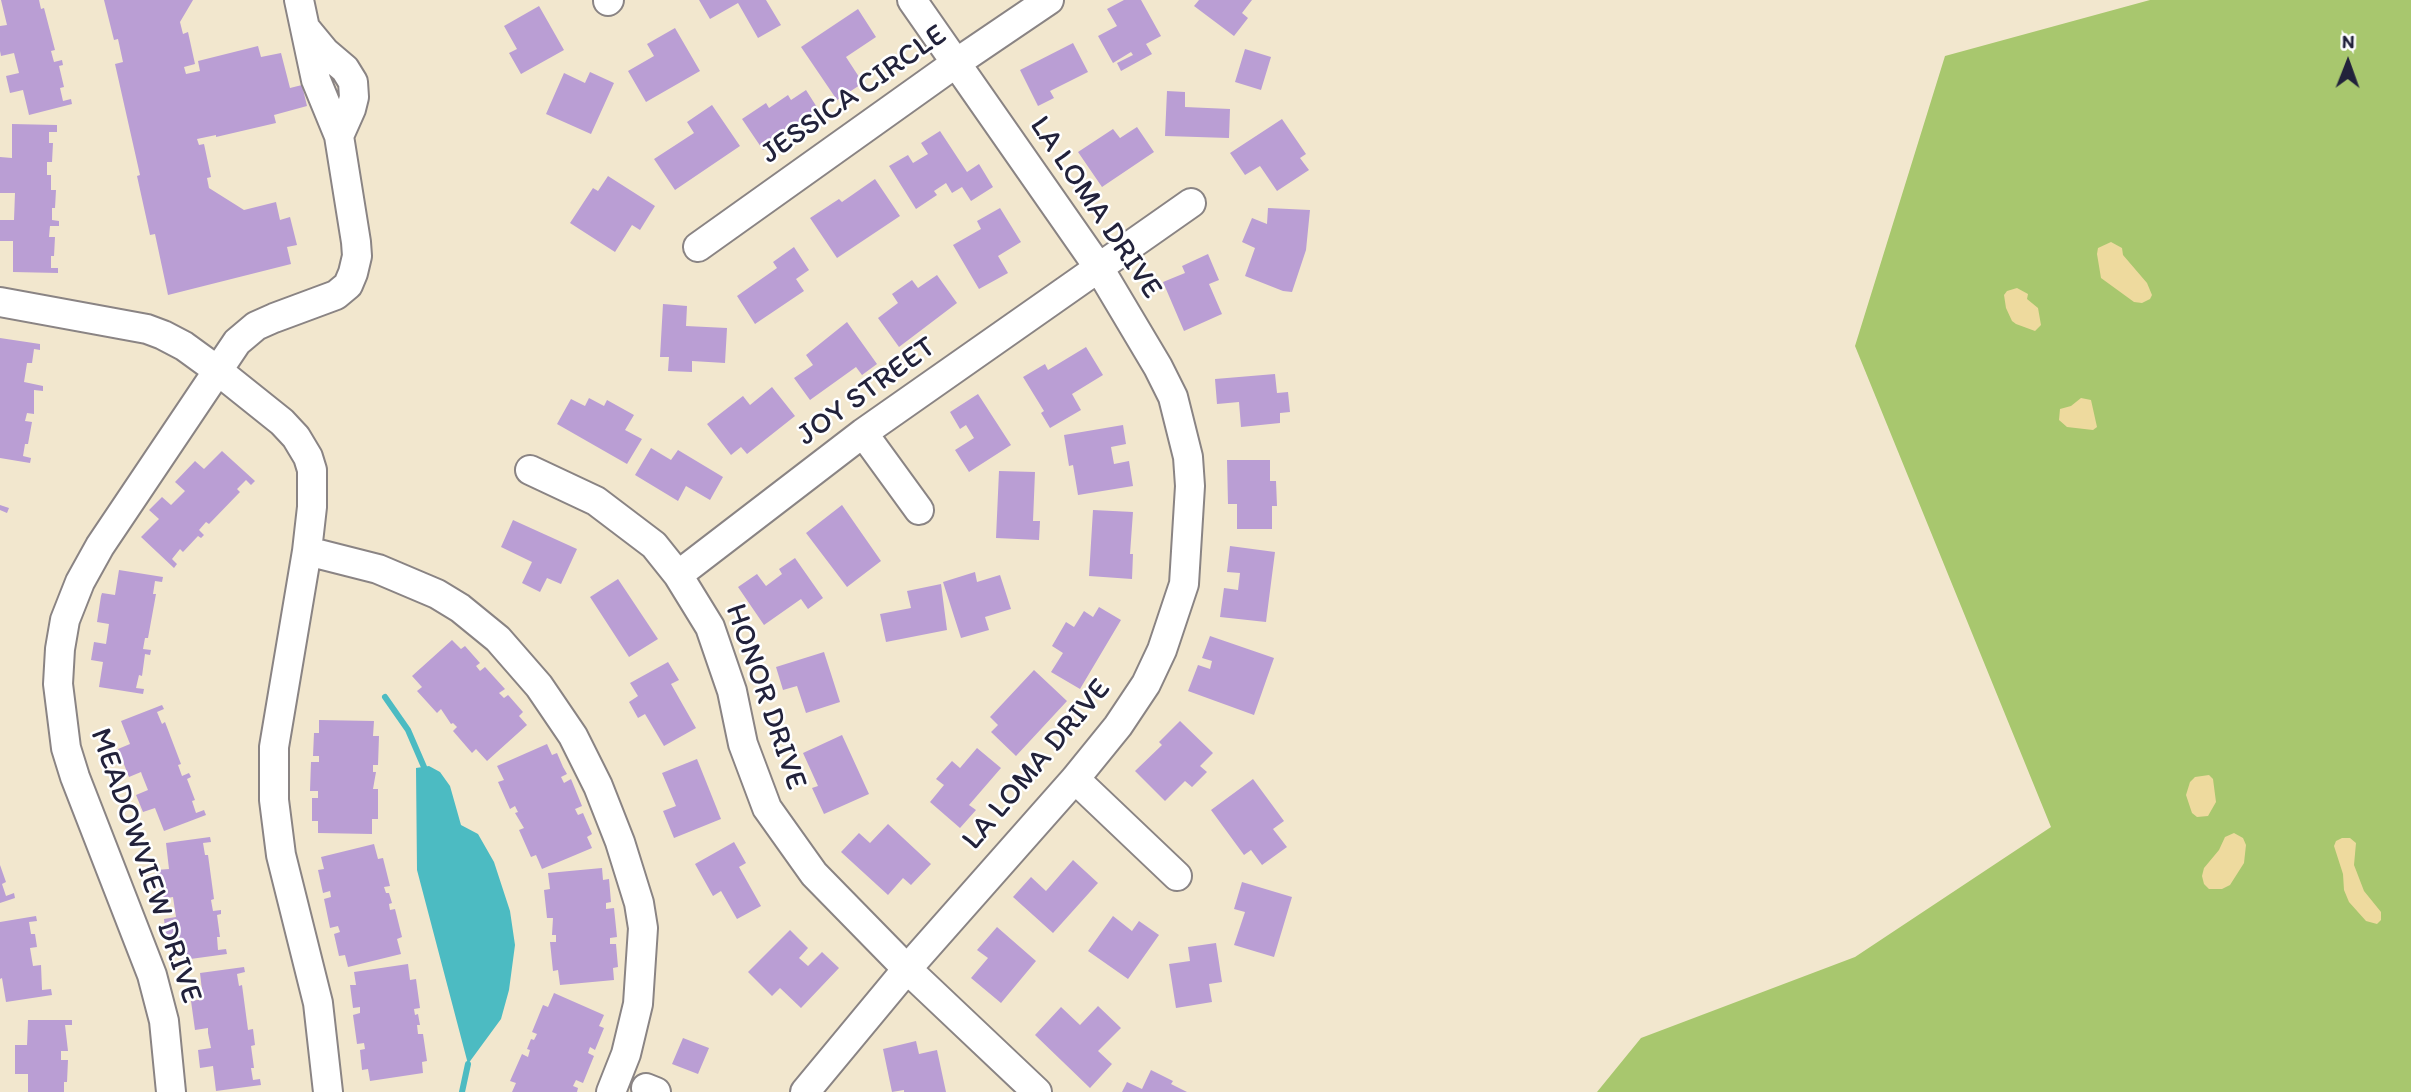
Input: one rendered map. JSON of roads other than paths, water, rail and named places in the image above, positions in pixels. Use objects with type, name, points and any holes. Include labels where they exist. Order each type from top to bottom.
[{"type":"street","name":"MEADOWVIEW DRIVE","points":[[171,1092],[164,1021],[152,975],[66,748],[58,684],[60,649],[65,620],[80,582],[100,546],[237,342],[256,327],[336,295],[348,285],[354,273],[356,242],[339,136],[351,109],[354,97],[353,82],[345,69],[325,52],[306,29],[299,0]]},
{"type":"street","name":"LA LOMA DRIVE","points":[[805,1092],[907,969],[1075,779],[1118,726],[1146,684],[1162,650],[1184,584],[1189,522],[1188,457],[1172,397],[1158,367],[1100,268],[912,0]]},
{"type":"street","name":"JESSICA CIRCLE","points":[[698,247],[1049,0]]},
{"type":"street","name":"JOY STREET","points":[[678,575],[863,433],[1191,203]]},
{"type":"street","points":[[0,302],[147,329],[184,346],[282,422],[309,457],[313,494],[307,551],[274,747],[274,800],[281,855],[318,1003],[328,1092]]},
{"type":"street","points":[[863,433],[919,510]]},
{"type":"street","name":"HONOR DRIVE","points":[[530,470],[596,501],[654,545],[678,575],[710,627],[732,691],[743,744],[766,808],[814,874],[907,969],[1037,1092]]},
{"type":"street","points":[[307,551],[378,569],[437,594],[460,608],[498,639],[539,686],[573,736],[598,786],[620,842],[639,903],[643,928],[638,1004],[626,1054],[611,1092]]},
{"type":"street","points":[[1075,779],[1177,876]]},
{"type":"water","points":[[429,766],[440,772],[450,786],[461,825],[478,834],[494,862],[510,911],[515,945],[509,990],[501,1019],[468,1064],[417,870],[416,768]]},
{"type":"waterway","points":[[385,697],[408,730],[424,767]]},
{"type":"waterway","points":[[462,1092],[468,1064]]}]
